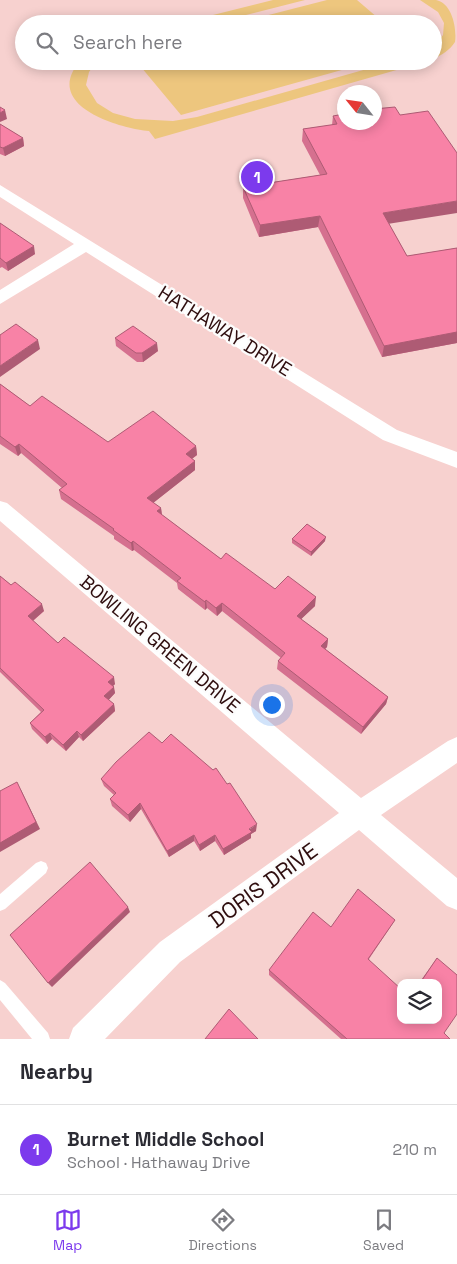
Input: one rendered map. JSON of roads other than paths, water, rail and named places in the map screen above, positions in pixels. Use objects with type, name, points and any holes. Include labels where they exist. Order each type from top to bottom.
[{"type":"street","name":"HATHAWAY DRIVE","points":[[0,190],[390,435],[457,460]]},
{"type":"street","points":[[0,298],[85,244]]},
{"type":"street","name":"BOWLING GREEN DRIVE","points":[[0,509],[457,896]]},
{"type":"street","name":"DORIS DRIVE","points":[[84,1039],[170,952],[360,813],[457,749]]},
{"type":"lane","points":[[0,904],[41,868]]},
{"type":"lane","points":[[0,988],[42,1039]]},
{"type":"place","name":"Burnet Middle School","points":[[257,177]]}]
